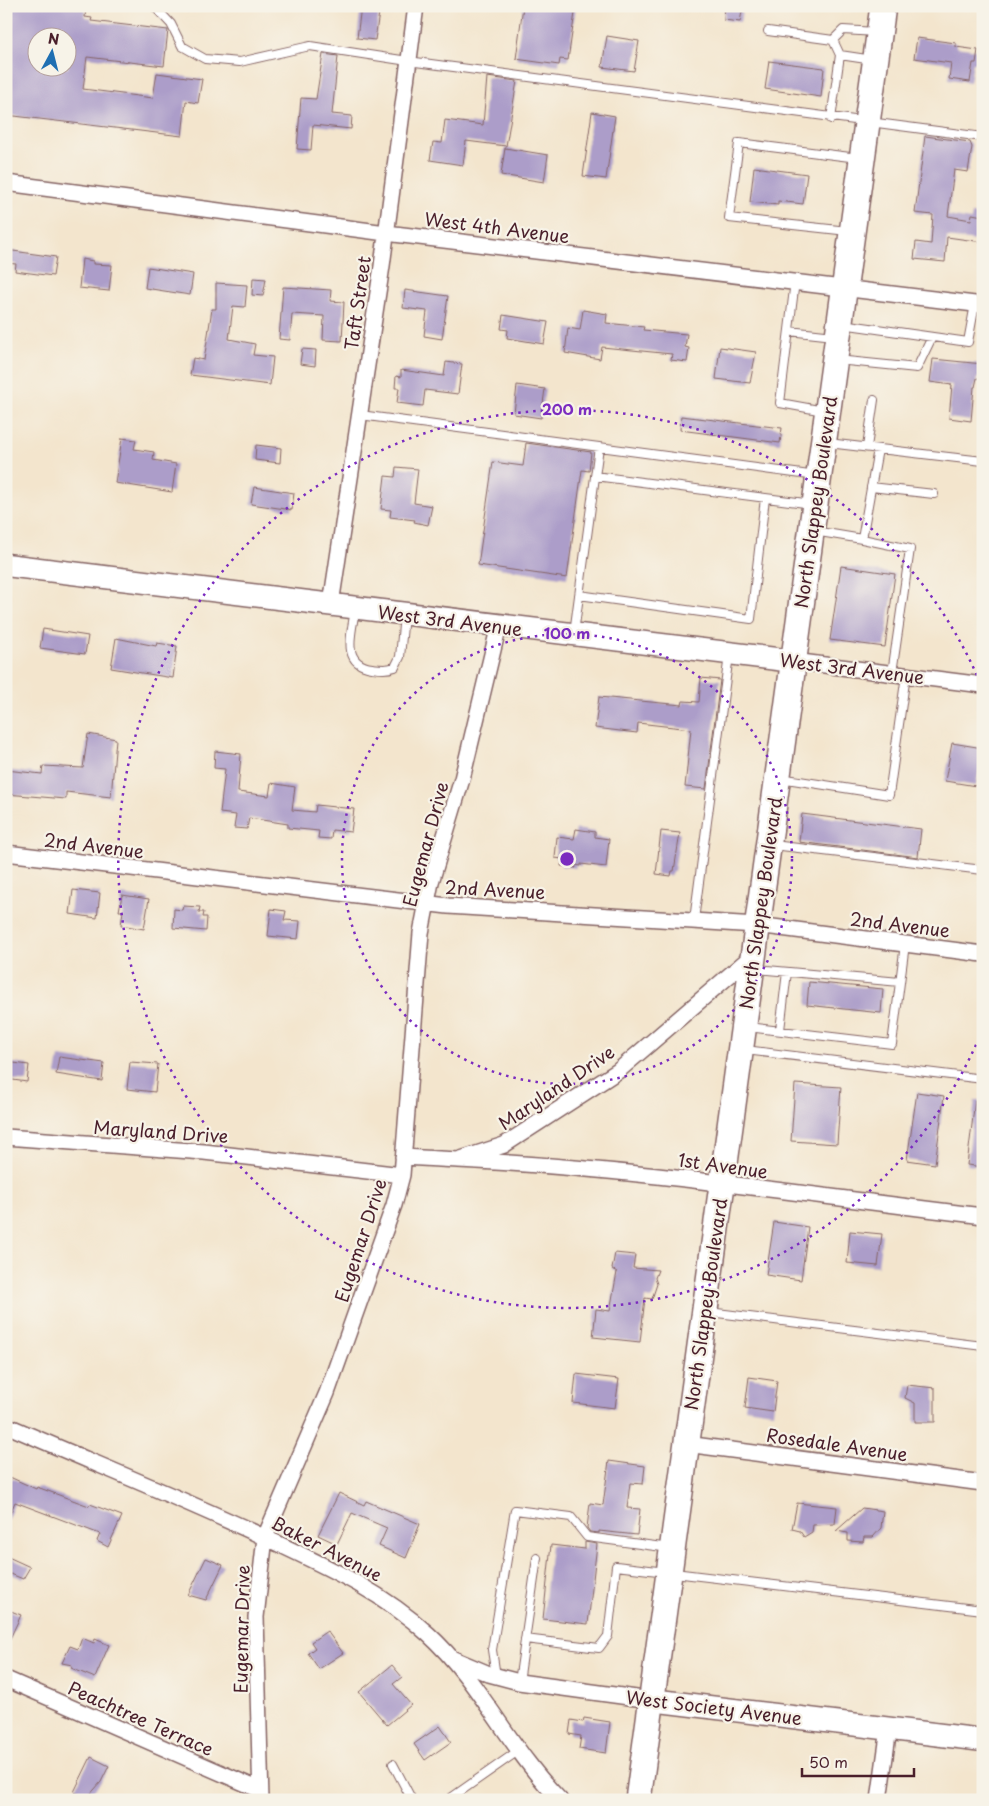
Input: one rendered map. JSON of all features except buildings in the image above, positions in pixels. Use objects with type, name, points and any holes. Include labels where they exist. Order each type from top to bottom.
[{"type":"main road","name":"North Slappey Boulevard","points":[[638,1800],[883,6]]},
{"type":"street","name":"Taft Street","points":[[331,604],[386,233],[416,6]]},
{"type":"street","name":"West 4th Avenue","points":[[6,183],[386,233],[979,304]]},
{"type":"street","name":"West 3rd Avenue","points":[[6,566],[331,604],[983,685]]},
{"type":"street","name":"Eugemar Drive","points":[[261,1795],[256,1617],[265,1537],[326,1393],[394,1205],[402,1176],[421,933],[431,882],[462,779],[498,625]]},
{"type":"street","name":"2nd Avenue","points":[[6,853],[427,904],[757,925],[983,954]]},
{"type":"street","name":"Maryland Drive","points":[[403,1156],[458,1160],[504,1145],[595,1088],[752,962]]},
{"type":"street","name":"Maryland Drive","points":[[6,1137],[204,1152],[402,1176]]},
{"type":"street","name":"1st Avenue","points":[[458,1160],[531,1163],[658,1175],[983,1216]]},
{"type":"street","name":"Baker Avenue","points":[[6,1426],[265,1537],[359,1583],[388,1602],[429,1634],[449,1656],[518,1751],[560,1800]]},
{"type":"street","name":"Rosedale Avenue","points":[[686,1444],[983,1483]]},
{"type":"street","name":"West Society Avenue","points":[[449,1656],[496,1676],[519,1682],[983,1740]]},
{"type":"street","name":"Peachtree Terrace","points":[[6,1679],[261,1795]]},
{"type":"street","points":[[879,1800],[889,1728]]},
{"type":"lane","points":[[154,6],[171,24],[182,46],[206,59],[240,62],[310,46],[867,124],[983,138]]},
{"type":"lane","points":[[833,40],[844,30],[880,32]]},
{"type":"lane","points":[[768,31],[833,40]]},
{"type":"lane","points":[[831,119],[840,55],[833,40]]},
{"type":"lane","points":[[840,55],[876,60]]},
{"type":"lane","points":[[852,232],[728,218],[738,143],[862,158]]},
{"type":"lane","points":[[795,281],[780,403],[828,411]]},
{"type":"lane","points":[[837,340],[932,337],[968,342],[979,304]]},
{"type":"lane","points":[[789,330],[837,340],[917,368],[932,337]]},
{"type":"lane","points":[[867,447],[874,400]]},
{"type":"lane","points":[[360,415],[819,477]]},
{"type":"lane","points":[[823,442],[983,461]]},
{"type":"lane","points":[[573,635],[599,447]]},
{"type":"lane","points":[[862,539],[878,448]]},
{"type":"lane","points":[[595,476],[815,504]]},
{"type":"lane","points":[[871,487],[934,494]]},
{"type":"lane","points":[[579,595],[752,619],[764,498]]},
{"type":"lane","points":[[777,778],[889,794],[910,549],[811,531]]},
{"type":"lane","points":[[355,608],[350,651],[354,660],[363,667],[387,670],[395,667],[400,656],[404,614]]},
{"type":"lane","points":[[694,920],[729,653]]},
{"type":"lane","points":[[768,844],[983,870]]},
{"type":"lane","points":[[742,1038],[780,1030],[892,1044],[905,944]]},
{"type":"lane","points":[[752,962],[787,972],[900,982]]},
{"type":"lane","points":[[780,1030],[787,972]]},
{"type":"lane","points":[[742,1038],[983,1079]]},
{"type":"lane","points":[[704,1312],[983,1346]]},
{"type":"lane","points":[[496,1676],[492,1650],[515,1510],[571,1516],[587,1536],[672,1548]]},
{"type":"lane","points":[[519,1682],[537,1558]]},
{"type":"lane","points":[[526,1639],[600,1648],[608,1636],[616,1566],[668,1574],[983,1610]]},
{"type":"lane","points":[[448,1800],[518,1751]]},
{"type":"lane","points":[[393,1764],[412,1800]]}]
